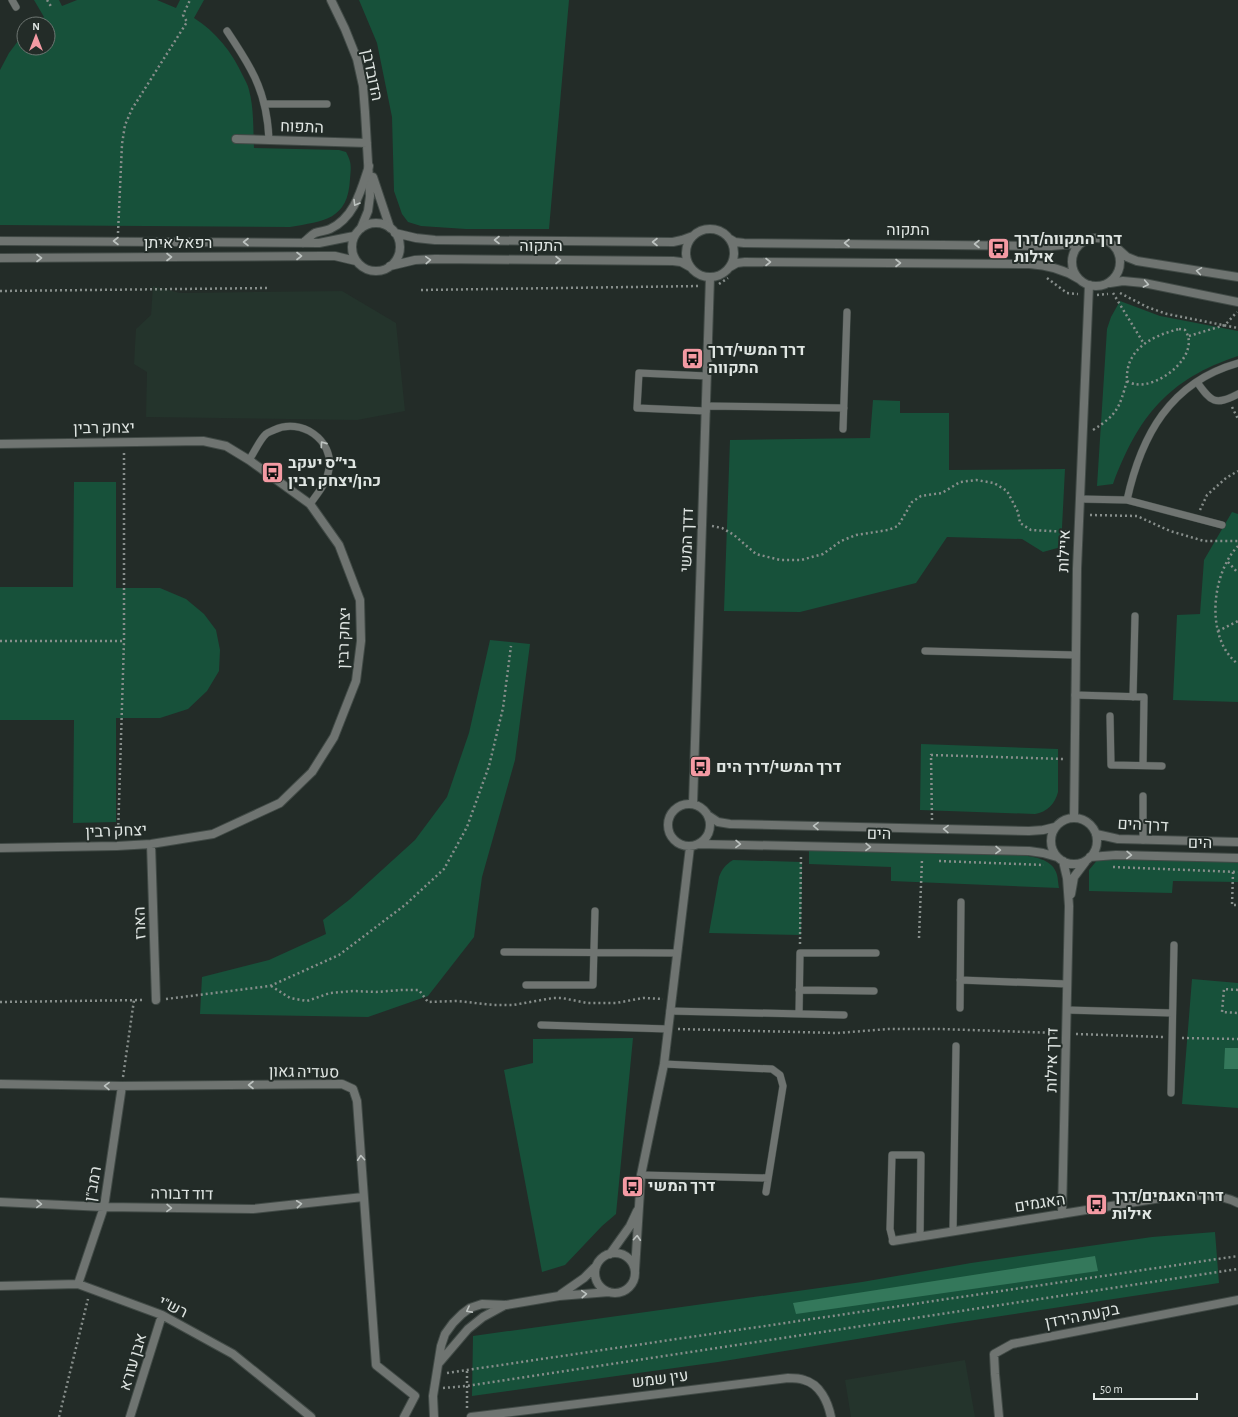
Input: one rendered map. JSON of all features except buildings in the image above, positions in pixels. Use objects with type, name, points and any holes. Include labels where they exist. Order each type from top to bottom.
[{"type":"street","name":"הדובדבן","points":[[333,1],[357,59],[362,86],[369,164],[370,196],[368,211],[361,228]]},
{"type":"street","name":"התפוח","points":[[236,138],[367,143]]},
{"type":"street","name":"הדובדבן","points":[[369,164],[378,196],[392,230]]},
{"type":"street","points":[[303,243],[315,234],[330,229],[344,219],[359,197],[369,164]]},
{"type":"street","points":[[376,223],[383,224],[392,230],[399,243],[399,251],[397,258],[390,266],[379,271],[372,271],[364,268],[356,261],[351,247],[354,236],[361,228],[368,224],[376,223]]},
{"type":"street","points":[[710,229],[721,231],[730,239],[733,245],[733,261],[730,267],[721,274],[710,277],[699,274],[690,267],[686,257],[686,249],[688,242],[699,231],[710,229]]},
{"type":"street","name":"התקוה","points":[[392,230],[416,238],[443,240],[673,242],[693,236]]},
{"type":"street","name":"רפאל איתן","points":[[0,241],[303,243],[354,236]]},
{"type":"street","points":[[1238,277],[1137,261],[1124,256],[1111,242],[1100,238],[1092,238],[1085,241],[1077,248],[1072,258],[1073,270],[1079,279],[1096,287],[1123,281],[1140,282],[1238,302]]},
{"type":"street","name":"התקוה","points":[[730,239],[736,242],[1051,246],[1074,244],[1085,241]]},
{"type":"street","points":[[1108,284],[1116,277],[1120,270],[1120,258],[1116,248]]},
{"type":"street","name":"רפאל איתן","points":[[0,258],[335,256],[356,261]]},
{"type":"street","name":"התקוה","points":[[390,266],[415,260],[435,259],[673,261],[681,262],[690,267]]},
{"type":"street","name":"התקוה","points":[[730,267],[737,263],[745,262],[1029,264],[1056,268],[1079,279]]},
{"type":"street","name":"דדך המשי","points":[[693,804],[710,277]]},
{"type":"street","name":"איילות","points":[[1074,818],[1075,655],[1082,436],[1089,285]]},
{"type":"street","name":"יצחק רבין","points":[[0,444],[203,441],[226,446],[249,460],[310,504],[339,545],[360,600],[361,641],[356,681],[334,737],[312,772],[280,803],[213,834],[151,844],[0,848]]},
{"type":"street","points":[[693,804],[702,808],[709,816],[711,825],[710,832],[707,838],[699,844],[690,847],[680,844],[672,838],[668,829],[668,822],[670,816],[677,808],[683,805],[693,804]]},
{"type":"street","name":"הים","points":[[709,816],[718,822],[730,824],[1029,831],[1055,828]]},
{"type":"street","points":[[1074,818],[1087,822],[1096,834],[1097,845],[1094,852],[1078,870],[1074,877],[1069,906],[1067,878],[1060,859],[1053,852],[1051,837],[1055,828],[1063,821],[1074,818]]},
{"type":"street","name":"דרך הים","points":[[1096,834],[1118,839],[1238,842]]},
{"type":"street","name":"הארז","points":[[151,844],[156,1000]]},
{"type":"street","name":"הים","points":[[699,844],[1029,851],[1043,853],[1060,859]]},
{"type":"street","points":[[434,1417],[434,1389],[441,1346],[445,1334],[453,1323],[470,1308],[482,1304],[506,1305],[559,1296],[622,1292],[628,1288],[635,1277],[641,1175],[664,1064],[690,847]]},
{"type":"street","name":"הים","points":[[1089,858],[1116,855],[1236,858]]},
{"type":"street","points":[[1060,859],[1074,864],[1081,863],[1089,858]]},
{"type":"street","name":"דרך אילות","points":[[1062,1214],[1069,906]]},
{"type":"street","name":"סעדיה גאון","points":[[0,1084],[122,1086],[342,1084],[353,1089],[357,1101],[376,1365],[415,1396],[404,1417]]},
{"type":"street","name":"רמב\"ן","points":[[78,1284],[104,1207],[122,1086]]},
{"type":"street","name":"האגמים","points":[[893,1240],[1167,1197],[1208,1196],[1233,1200],[1238,1203]]},
{"type":"street","name":"דוד דבורה","points":[[0,1202],[104,1207],[253,1208],[363,1197]]},
{"type":"street","points":[[610,1254],[630,1226],[639,1207]]},
{"type":"street","points":[[559,1296],[584,1278],[604,1256],[616,1253],[623,1254],[633,1263],[635,1270]]},
{"type":"street","points":[[596,1266],[596,1279],[603,1289],[609,1292]]},
{"type":"street","name":"רש\"י","points":[[0,1286],[78,1284],[162,1315],[233,1354],[311,1417]]},
{"type":"street","name":"בקעת הירדן","points":[[999,1417],[994,1374],[994,1354],[1012,1344],[1238,1300]]},
{"type":"street","points":[[439,1363],[468,1329],[483,1317],[506,1305]]},
{"type":"street","name":"אבן עזרא","points":[[130,1417],[162,1315]]},
{"type":"street","name":"עין שמש","points":[[471,1417],[788,1378],[805,1380],[819,1388],[829,1406],[831,1417]]},
{"type":"lane","points":[[12,0],[16,7]]},
{"type":"lane","points":[[227,31],[251,68],[264,104],[269,140]]},
{"type":"lane","points":[[264,104],[327,104]]},
{"type":"lane","points":[[843,429],[847,312]]},
{"type":"lane","points":[[1127,500],[1135,468],[1149,434],[1172,402],[1197,382],[1217,370],[1238,363]]},
{"type":"lane","points":[[707,376],[638,373],[637,408],[844,408]]},
{"type":"lane","points":[[1197,382],[1207,396],[1217,401],[1224,401],[1238,394]]},
{"type":"lane","points":[[249,460],[266,434],[280,428],[296,426],[312,432],[323,442],[329,455],[329,469],[325,484],[310,504]]},
{"type":"lane","points":[[1080,498],[1127,500],[1222,525]]},
{"type":"lane","points":[[1133,697],[1135,616]]},
{"type":"lane","points":[[925,651],[1075,655]]},
{"type":"lane","points":[[1075,695],[1144,697],[1143,765]]},
{"type":"lane","points":[[1110,716],[1111,765],[1162,766]]},
{"type":"lane","points":[[1143,796],[1143,840]]},
{"type":"lane","points":[[960,1008],[962,902]]},
{"type":"lane","points":[[526,985],[593,985],[595,911]]},
{"type":"lane","points":[[1171,1093],[1174,945]]},
{"type":"lane","points":[[504,952],[677,953]]},
{"type":"lane","points":[[798,1014],[800,953],[876,953]]},
{"type":"lane","points":[[960,980],[1067,984]]},
{"type":"lane","points":[[799,990],[874,991]]},
{"type":"lane","points":[[1067,1010],[1172,1013]]},
{"type":"lane","points":[[670,1012],[844,1015]]},
{"type":"lane","points":[[541,1025],[668,1029]]},
{"type":"lane","points":[[953,1231],[956,1046]]},
{"type":"lane","points":[[664,1064],[772,1069],[780,1075],[783,1086],[766,1192]]},
{"type":"lane","points":[[893,1240],[890,1229],[892,1155],[921,1155],[920,1236]]},
{"type":"lane","points":[[641,1175],[768,1178]]},
{"type":"path","points":[[47,0],[52,8]]},
{"type":"path","points":[[117,241],[122,144],[125,125],[132,109],[186,22],[183,15],[190,0]]},
{"type":"path","points":[[1108,284],[1144,344]]},
{"type":"path","points":[[421,290],[660,286]]},
{"type":"path","points":[[0,291],[270,288]]},
{"type":"path","points":[[1118,291],[1147,306],[1167,314],[1238,328]]},
{"type":"path","points":[[1189,336],[1225,325],[1238,311]]},
{"type":"path","points":[[1082,436],[1106,422],[1113,416],[1122,398],[1127,381],[1126,372],[1129,362],[1134,354],[1144,344],[1158,336],[1180,329],[1184,330],[1189,336],[1189,344],[1186,355],[1175,368],[1165,376],[1147,384],[1136,385],[1127,381]]},
{"type":"path","points":[[117,846],[124,641],[124,442]]},
{"type":"path","points":[[1196,518],[1207,495],[1226,478],[1238,471]]},
{"type":"path","points":[[702,523],[728,531],[756,554],[780,560],[801,560],[823,554],[841,541],[856,535],[888,530],[898,526],[912,502],[921,496],[942,493],[960,482],[976,480],[994,482],[1007,491],[1018,512],[1020,522],[1031,530],[1079,533]]},
{"type":"path","points":[[1079,516],[1137,516],[1170,530],[1204,541],[1238,541]]},
{"type":"path","points":[[1238,546],[1227,562],[1221,576],[1215,617],[1222,643],[1227,652],[1238,664]]},
{"type":"path","points":[[1227,562],[1238,573]]},
{"type":"path","points":[[1218,631],[1238,621]]},
{"type":"path","points":[[0,641],[124,641]]},
{"type":"path","points":[[0,1002],[156,1000],[270,986],[339,955],[405,905],[444,869],[467,827],[489,766],[503,708],[511,646]]},
{"type":"path","points":[[932,828],[931,755],[1074,760]]},
{"type":"path","points":[[800,953],[803,846]]},
{"type":"path","points":[[919,938],[923,848]]},
{"type":"path","points":[[1236,858],[1233,872],[1232,905],[1238,905]]},
{"type":"path","points":[[1127,868],[1238,872]]},
{"type":"path","points":[[270,986],[290,998],[307,1001],[330,993],[402,990],[419,990],[428,1002],[457,1000],[494,1005],[527,1004],[554,998],[587,1003],[616,1003],[643,998],[671,1001]]},
{"type":"path","points":[[1238,990],[1224,989],[1222,1012],[1238,1013]]},
{"type":"path","points":[[122,1086],[134,1000]]},
{"type":"path","points":[[668,1029],[837,1033],[889,1029],[933,1029],[1238,1039]]},
{"type":"path","points":[[437,1374],[1238,1256]]},
{"type":"path","points":[[434,1389],[466,1386],[1238,1269]]},
{"type":"path","points":[[59,1417],[91,1288]]},
{"type":"path","points":[[467,1370],[467,1409]]},
{"type":"shaded area","points":[[34,0],[59,0],[62,6],[77,0],[157,0],[176,8],[180,0],[204,0],[194,18],[223,43],[239,67],[249,88],[252,104],[254,148],[339,150],[346,152],[351,168],[348,193],[345,203],[339,211],[323,220],[290,227],[0,225],[0,70],[16,44],[16,56],[56,56],[56,16],[43,16]]},
{"type":"shaded area","points":[[359,0],[569,0],[549,229],[466,229],[421,226],[408,222],[402,214],[394,191],[392,117],[377,43]]},
{"type":"shaded area","points":[[153,286],[180,293],[342,291],[396,323],[405,411],[357,420],[146,417],[147,372],[134,364],[136,329],[151,315]]},
{"type":"shaded area","points":[[1120,301],[1160,316],[1238,331],[1238,356],[1214,365],[1192,376],[1174,389],[1145,420],[1133,439],[1113,484],[1097,486],[1107,329],[1111,317]]},
{"type":"shaded area","points":[[873,400],[900,401],[900,413],[949,413],[949,470],[1065,469],[1061,547],[1043,552],[1022,539],[947,537],[916,583],[800,612],[724,611],[730,440],[870,438]]},
{"type":"shaded area","points":[[74,482],[116,482],[116,588],[160,588],[186,599],[204,614],[216,630],[220,650],[219,671],[207,691],[188,709],[160,718],[116,718],[116,822],[73,823],[74,720],[0,720],[0,587],[73,587]]},
{"type":"shaded area","points":[[1232,512],[1238,514],[1238,702],[1173,700],[1177,615],[1200,614],[1204,560]]},
{"type":"shaded area","points":[[490,640],[530,644],[515,760],[482,877],[474,937],[428,996],[368,1017],[200,1014],[202,977],[269,960],[326,934],[323,920],[349,900],[415,840],[447,797],[469,733]]},
{"type":"shaded area","points":[[921,744],[1058,749],[1057,796],[1050,807],[1035,814],[920,810]]},
{"type":"shaded area","points":[[809,849],[1022,855],[1042,859],[1050,864],[1057,874],[1059,888],[891,881],[891,867],[809,864]]},
{"type":"shaded area","points":[[1099,858],[1238,862],[1238,882],[1173,881],[1172,893],[1089,891],[1089,870]]},
{"type":"shaded area","points":[[733,860],[802,862],[801,935],[709,933],[719,877],[724,867]]},
{"type":"shaded area","points":[[1192,979],[1238,983],[1238,1108],[1182,1104]]},
{"type":"shaded area","points":[[633,1038],[616,1214],[602,1226],[565,1265],[542,1272],[504,1070],[533,1063],[533,1039]]},
{"type":"shaded area","points":[[1225,1048],[1238,1048],[1238,1069],[1224,1069]]},
{"type":"shaded area","points":[[1215,1232],[1219,1283],[948,1324],[718,1362],[472,1396],[473,1336],[862,1282],[971,1263],[1152,1237]]},
{"type":"shaded area","points":[[1095,1256],[1098,1271],[796,1314],[793,1303]]},
{"type":"shaded area","points":[[965,1360],[975,1417],[851,1417],[845,1380]]},
{"type":"place","name":"דרך התקווה/דרך אילות","points":[[999,248]]},
{"type":"place","name":"דרך המשי/דרך התקווה","points":[[693,359]]},
{"type":"place","name":"בי״ס יעקב כהן/יצחק רבין","points":[[272,472]]},
{"type":"place","name":"דרך המשי/דרך הים","points":[[701,767]]},
{"type":"place","name":"דרך המשי","points":[[632,1186]]},
{"type":"place","name":"דרך האגמים/דרך אילות","points":[[1096,1205]]}]
